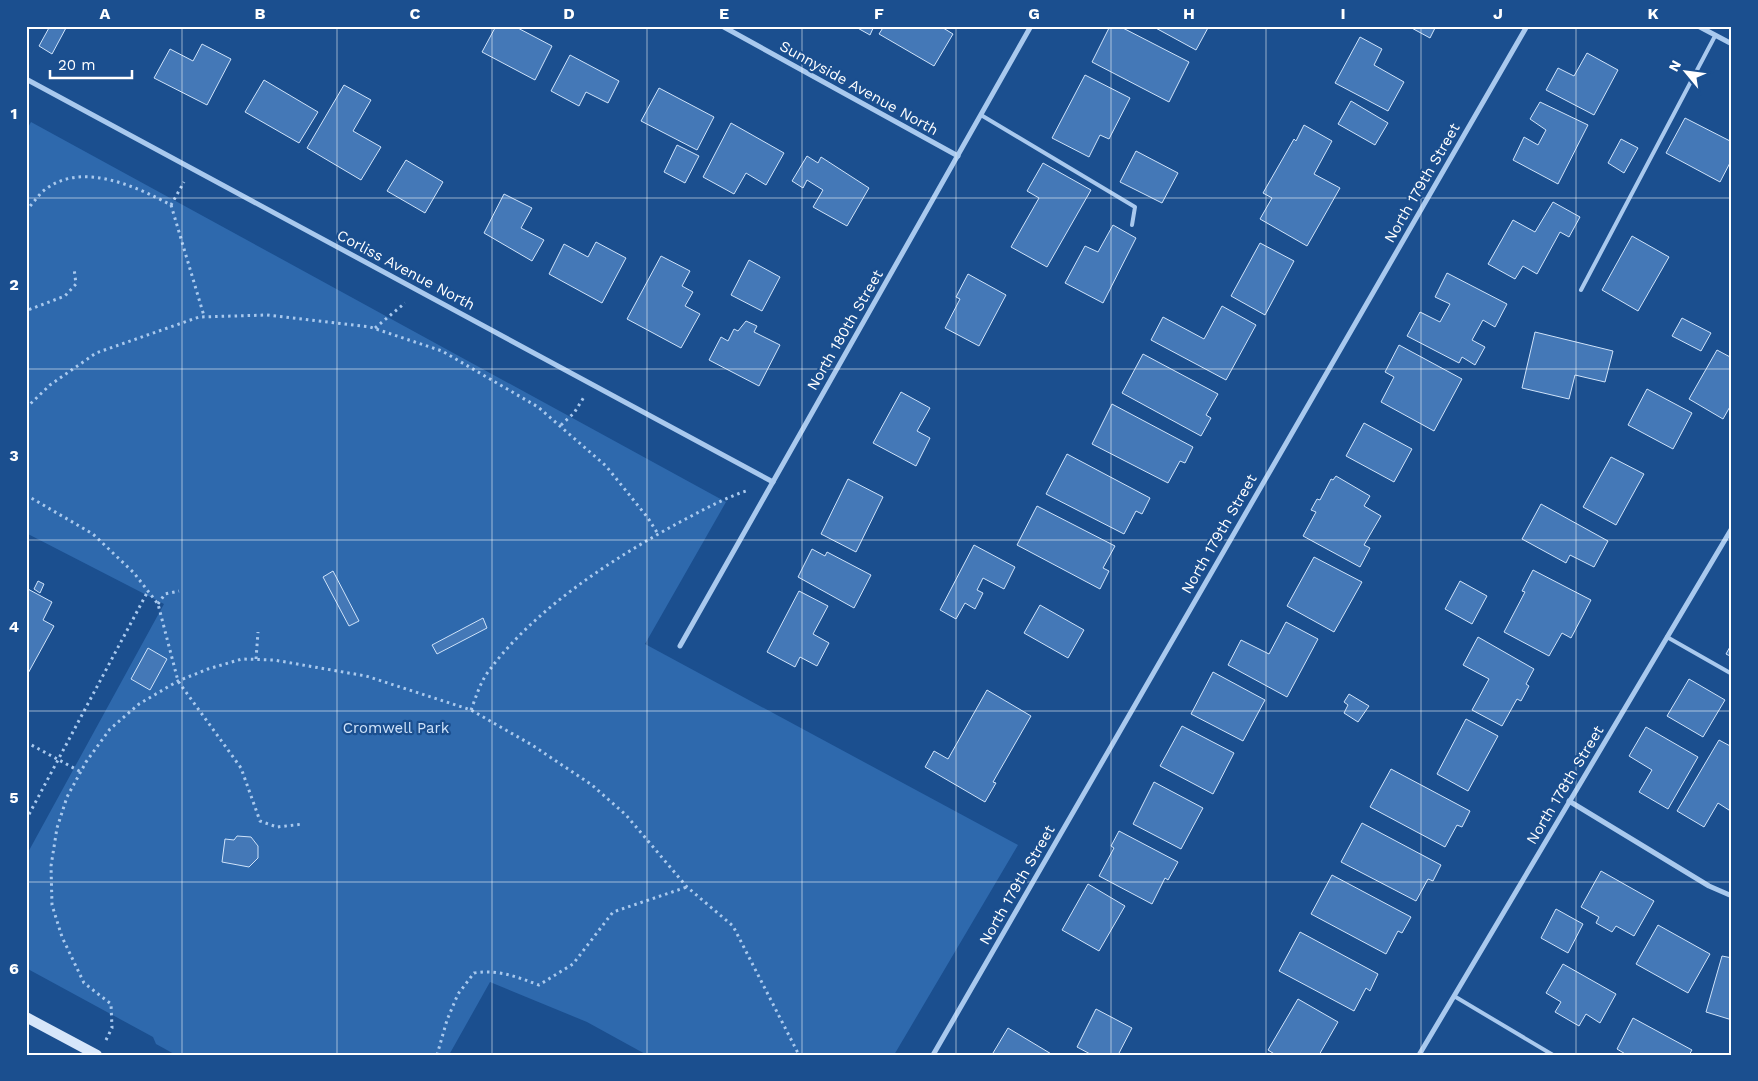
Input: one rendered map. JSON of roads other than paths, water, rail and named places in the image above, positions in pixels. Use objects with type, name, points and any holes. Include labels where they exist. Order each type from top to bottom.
[{"type":"street","name":"Sunnyside Avenue North","points":[[722,26],[958,156]]},
{"type":"street","name":"North 180th Street","points":[[680,646],[1031,26]]},
{"type":"street","name":"North 179th Street","points":[[933,1055],[1527,26]]},
{"type":"street","points":[[1698,26],[1732,44]]},
{"type":"street","name":"Corliss Avenue North","points":[[26,79],[773,482]]},
{"type":"street","name":"North 178th Street","points":[[1419,1055],[1732,528]]},
{"type":"street","points":[[1570,801],[1709,886],[1732,896]]},
{"type":"street","points":[[26,1017],[100,1050]]},
{"type":"lane","points":[[1581,290],[1715,36]]},
{"type":"lane","points":[[981,115],[1135,207],[1132,225]]},
{"type":"lane","points":[[1667,637],[1732,674]]},
{"type":"lane","points":[[1454,996],[1554,1055]]},
{"type":"park label","name":"Cromwell Park","points":[[396,728]]}]
